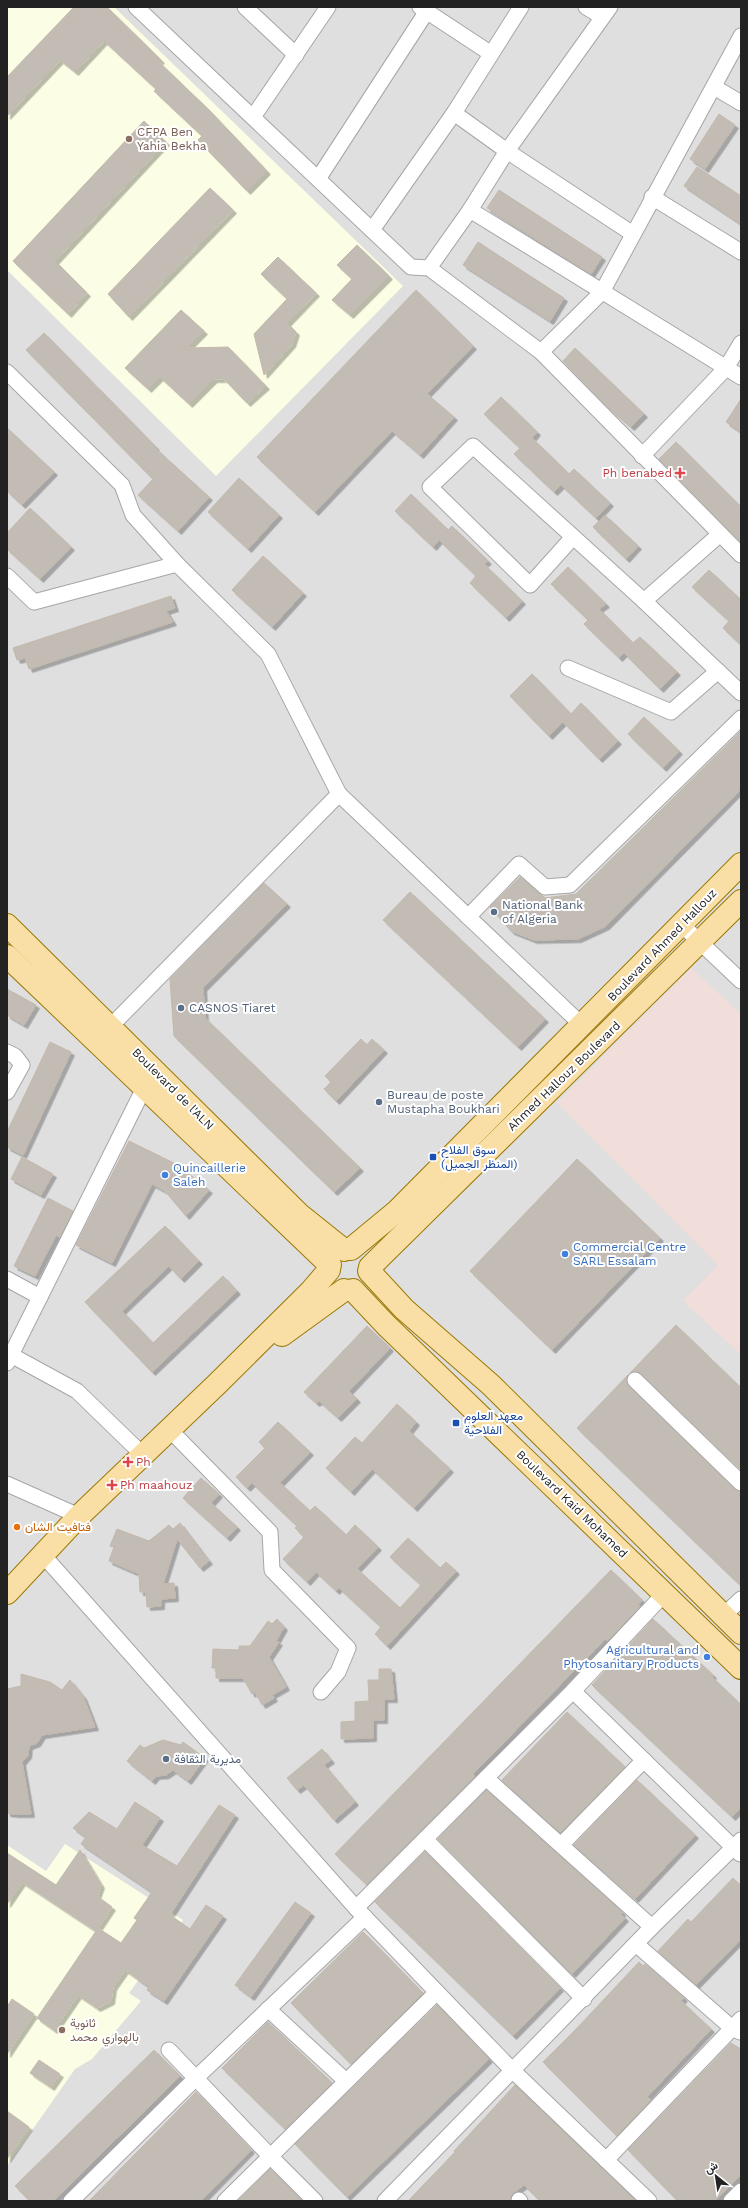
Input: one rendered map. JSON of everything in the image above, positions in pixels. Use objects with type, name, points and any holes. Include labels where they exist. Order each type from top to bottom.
[{"type":"main road","name":"Boulevard Ahmed Hallouz","points":[[583,1026],[741,864]]},
{"type":"main road","name":"Ahmed Hallouz Boulevard","points":[[369,1269],[701,943],[741,901]]},
{"type":"main road","name":"Boulevard de l'ALN","points":[[7,925],[299,1214],[338,1259]]},
{"type":"main road","name":"Boulevard de l'ALN","points":[[7,956],[244,1182],[300,1238],[338,1259]]},
{"type":"main road","name":"Ahmed Hallouz Boulevard","points":[[216,1385],[311,1291],[338,1259],[397,1211],[583,1026]]},
{"type":"main road","points":[[300,1238],[310,1264],[311,1291]]},
{"type":"main road","points":[[7,1593],[79,1516],[216,1385],[348,1290],[362,1285],[369,1269],[368,1262],[361,1253],[338,1259],[331,1280],[334,1285],[348,1290]]},
{"type":"main road","points":[[369,1269],[404,1309],[491,1385],[741,1633]]},
{"type":"main road","name":"Boulevard Kaid Mohamed","points":[[348,1290],[665,1593],[741,1668]]},
{"type":"street","points":[[136,7],[411,266],[429,268],[541,352],[719,535],[741,555]]},
{"type":"street","points":[[245,7],[296,55]]},
{"type":"street","points":[[253,117],[328,7]]},
{"type":"street","points":[[372,230],[454,112],[490,53],[521,7]]},
{"type":"street","points":[[429,268],[470,210],[507,151],[605,12],[586,7]]},
{"type":"street","points":[[318,179],[424,9],[490,53]]},
{"type":"street","points":[[541,352],[602,292],[652,197],[741,36]]},
{"type":"street","points":[[714,87],[741,103]]},
{"type":"street","points":[[454,112],[507,151],[632,234]]},
{"type":"street","points":[[652,197],[741,252]]},
{"type":"street","points":[[470,210],[741,377]]},
{"type":"street","points":[[642,456],[726,368],[741,343]]},
{"type":"street","points":[[7,372],[122,485],[133,515],[177,564],[268,654],[339,794],[583,1026]]},
{"type":"street","points":[[573,537],[530,585],[430,487],[473,446],[644,601],[741,693]]},
{"type":"street","points":[[644,601],[719,535]]},
{"type":"street","points":[[7,576],[34,602],[177,564]]},
{"type":"street","points":[[568,668],[671,712],[718,671]]},
{"type":"street","points":[[468,917],[519,864],[545,887],[570,885],[741,718]]},
{"type":"street","points":[[110,1026],[339,794]]},
{"type":"street","points":[[682,925],[741,981]]},
{"type":"street","points":[[7,1052],[15,1056],[22,1065],[7,1092]]},
{"type":"street","points":[[143,1455],[76,1391],[9,1359],[144,1088]]},
{"type":"street","points":[[7,1279],[40,1297]]},
{"type":"street","points":[[635,1380],[741,1484]]},
{"type":"street","points":[[169,1430],[270,1532],[272,1570],[348,1648],[338,1672],[321,1692]]},
{"type":"street","points":[[7,1484],[79,1516]]},
{"type":"street","points":[[43,1555],[360,1912],[513,2071],[649,2201]]},
{"type":"street","points":[[71,2201],[268,2009],[360,1912],[425,1839],[573,1691],[665,1593]]},
{"type":"street","points":[[723,1616],[741,1599]]},
{"type":"street","points":[[385,2201],[584,1999],[652,1927],[739,1847],[644,1760],[573,1691]]},
{"type":"street","points":[[561,1845],[644,1760]]},
{"type":"street","points":[[486,1778],[652,1927]]},
{"type":"street","points":[[425,1839],[584,1999]]},
{"type":"street","points":[[606,2160],[738,2026],[636,1944]]},
{"type":"street","points":[[225,2201],[437,1992]]},
{"type":"street","points":[[268,2009],[346,2081]]},
{"type":"street","points":[[169,2050],[315,2201]]},
{"type":"street","points":[[731,2201],[741,2191]]},
{"type":"shaded area","points":[[7,7],[741,7],[741,2201],[7,2201]]},
{"type":"shaded area","name":"CFPA Ben Yahia Bekha","points":[[7,7],[114,7],[403,286],[216,476],[7,270]]},
{"type":"shaded area","points":[[691,968],[741,1014],[741,1355],[683,1301],[718,1265],[557,1103]]},
{"type":"shaded area","name":"ثانوية بالهواري محمد","points":[[65,1844],[183,1920],[129,1993],[141,2001],[92,2059],[75,2069],[7,2166],[7,1845],[46,1871]]},
{"type":"building","points":[[74,7],[107,7],[161,60],[159,62],[209,110],[267,171],[247,191],[198,140],[202,136],[154,91],[156,89],[104,41],[75,72],[60,60],[7,116],[7,77]]},
{"type":"building","points":[[719,114],[735,125],[705,169],[690,159]]},
{"type":"building","points":[[144,121],[166,142],[55,261],[87,293],[68,314],[13,261]]},
{"type":"building","points":[[697,167],[741,196],[741,224],[684,186]]},
{"type":"building","points":[[210,188],[233,210],[129,317],[108,294]]},
{"type":"building","points":[[499,190],[602,257],[591,274],[487,208]]},
{"type":"building","points":[[478,242],[564,298],[550,321],[463,265]]},
{"type":"building","points":[[357,245],[389,276],[350,315],[332,300],[352,279],[337,265]]},
{"type":"building","points":[[278,257],[316,293],[287,323],[296,332],[292,344],[264,375],[254,334],[287,299],[261,274]]},
{"type":"building","points":[[416,290],[473,346],[427,394],[454,417],[420,455],[392,431],[315,512],[257,457]]},
{"type":"building","points":[[181,310],[204,331],[187,348],[228,347],[266,386],[247,403],[224,379],[214,379],[189,404],[160,377],[148,389],[125,368]]},
{"type":"building","points":[[44,333],[156,447],[155,448],[209,497],[178,531],[138,495],[153,479],[26,350]]},
{"type":"building","points":[[575,348],[644,414],[631,427],[610,409],[563,361]]},
{"type":"building","points":[[501,397],[537,432],[532,438],[569,474],[574,469],[610,503],[596,518],[561,485],[554,492],[514,454],[520,448],[484,414]]},
{"type":"building","points":[[741,399],[741,432],[726,422]]},
{"type":"building","points":[[7,428],[54,472],[22,505],[7,491]]},
{"type":"building","points":[[676,442],[741,507],[741,542],[659,459]]},
{"type":"building","points":[[239,478],[279,515],[248,549],[208,512]]},
{"type":"building","points":[[411,494],[448,530],[452,526],[488,561],[484,564],[522,601],[506,618],[470,583],[476,576],[439,540],[433,547],[395,511]]},
{"type":"building","points":[[30,508],[71,547],[40,579],[7,549],[7,533]]},
{"type":"building","points":[[605,515],[638,546],[626,559],[593,527]]},
{"type":"building","points":[[263,556],[303,593],[272,627],[232,590]]},
{"type":"building","points":[[568,567],[606,604],[599,609],[633,643],[640,637],[677,672],[660,689],[624,653],[619,658],[584,624],[588,620],[551,584]]},
{"type":"building","points":[[709,570],[741,600],[741,645],[723,628],[729,621],[692,587]]},
{"type":"building","points":[[171,596],[175,608],[166,611],[173,622],[29,669],[25,658],[17,660],[13,648]]},
{"type":"building","points":[[532,674],[571,714],[581,703],[618,741],[599,759],[563,722],[549,736],[510,696]]},
{"type":"building","points":[[644,717],[679,751],[663,768],[628,734]]},
{"type":"building","points":[[741,731],[741,789],[606,926],[578,939],[534,940],[511,931],[490,907],[520,877],[545,898],[576,894]]},
{"type":"building","points":[[264,883],[287,904],[203,988],[205,1018],[360,1168],[334,1192],[174,1036],[170,979]]},
{"type":"building","points":[[410,892],[545,1019],[518,1047],[383,920]]},
{"type":"building","points":[[7,989],[36,1005],[24,1025],[7,1015]]},
{"type":"building","points":[[361,1039],[367,1045],[372,1039],[384,1050],[336,1101],[324,1089],[331,1082],[325,1076]]},
{"type":"building","points":[[50,1042],[71,1052],[23,1155],[7,1147],[7,1132]]},
{"type":"building","points":[[129,1141],[178,1165],[209,1190],[186,1216],[165,1191],[152,1184],[112,1263],[76,1245]]},
{"type":"building","points":[[22,1157],[53,1174],[41,1195],[11,1179]]},
{"type":"building","name":"Commercial Centre SARL Essalam","points":[[577,1159],[660,1238],[552,1350],[470,1271]]},
{"type":"building","points":[[48,1198],[73,1211],[60,1237],[56,1235],[35,1276],[14,1266]]},
{"type":"building","points":[[165,1226],[199,1261],[181,1279],[169,1266],[122,1311],[153,1343],[223,1276],[237,1291],[152,1372],[85,1302]]},
{"type":"building","points":[[676,1325],[741,1388],[741,1470],[641,1374],[637,1371],[630,1373]]},
{"type":"building","points":[[367,1326],[390,1348],[349,1391],[357,1399],[338,1418],[319,1401],[316,1403],[304,1392]]},
{"type":"building","points":[[628,1375],[626,1382],[629,1386],[735,1489],[741,1492],[741,1586],[577,1428]]},
{"type":"building","points":[[397,1404],[416,1422],[409,1431],[450,1469],[414,1508],[372,1469],[351,1492],[326,1468],[355,1437],[362,1443]]},
{"type":"building","points":[[278,1422],[310,1452],[280,1483],[310,1511],[315,1506],[346,1535],[355,1525],[378,1547],[357,1569],[400,1608],[421,1585],[390,1557],[408,1538],[440,1568],[446,1562],[456,1571],[387,1646],[375,1634],[381,1627],[339,1588],[336,1591],[316,1572],[307,1582],[283,1559],[304,1537],[295,1528],[297,1526],[252,1483],[247,1488],[236,1477],[265,1448],[259,1442]]},
{"type":"building","points":[[201,1478],[219,1494],[211,1503],[237,1527],[227,1538],[183,1498]]},
{"type":"building","points":[[180,1523],[209,1561],[200,1568],[177,1539],[163,1584],[174,1583],[175,1598],[161,1599],[161,1606],[147,1607],[146,1592],[140,1592],[139,1574],[109,1561],[114,1547],[110,1546],[117,1529],[149,1541],[169,1525],[173,1529]]},
{"type":"building","points":[[611,1570],[642,1600],[638,1605],[640,1606],[607,1641],[605,1639],[473,1774],[475,1776],[367,1885],[335,1854]]},
{"type":"building","points":[[277,1619],[284,1627],[276,1641],[279,1642],[269,1657],[286,1687],[272,1695],[274,1698],[262,1705],[255,1692],[252,1694],[243,1678],[216,1678],[216,1668],[212,1668],[213,1649],[239,1650],[239,1646],[250,1646],[268,1621],[272,1624]]},
{"type":"building","points":[[653,1619],[713,1675],[712,1677],[741,1705],[741,1808],[732,1817],[592,1685]]},
{"type":"building","points":[[379,1669],[391,1669],[394,1699],[384,1699],[384,1720],[373,1720],[373,1738],[341,1739],[341,1722],[355,1721],[355,1702],[369,1701],[368,1680],[379,1680]]},
{"type":"building","points":[[21,1674],[50,1682],[62,1690],[70,1680],[83,1696],[95,1727],[42,1735],[37,1743],[29,1746],[28,1755],[22,1762],[31,1814],[7,1813],[7,1689],[21,1686]]},
{"type":"building","points":[[567,1712],[625,1767],[560,1833],[502,1780]]},
{"type":"building","name":"مديرية الثقافة","points":[[163,1740],[181,1745],[183,1742],[205,1758],[188,1781],[173,1770],[166,1775],[156,1776],[152,1781],[127,1761],[140,1745],[144,1748]]},
{"type":"building","points":[[322,1749],[331,1760],[324,1765],[355,1802],[334,1820],[304,1785],[297,1790],[287,1778]]},
{"type":"building","points":[[637,1780],[695,1835],[635,1899],[574,1845]]},
{"type":"building","points":[[486,1790],[622,1912],[621,1914],[625,1918],[572,1974],[438,1839]]},
{"type":"building","points":[[135,1802],[160,1818],[142,1845],[177,1866],[219,1805],[235,1815],[170,1915],[190,1929],[206,1905],[223,1916],[164,2001],[147,1990],[149,1987],[125,1970],[113,1987],[111,2001],[97,2008],[78,1995],[54,2030],[37,2018],[96,1931],[22,1882],[7,1904],[7,1853],[56,1885],[80,1850],[101,1885],[97,1896],[112,1907],[98,1928],[121,1943],[137,1920],[134,1918],[152,1892],[81,1844],[86,1837],[73,1828],[89,1812],[117,1829]]},
{"type":"building","points":[[425,1852],[560,1988],[513,2036],[375,1902]]},
{"type":"building","points":[[733,1878],[741,1886],[741,1939],[696,1985],[658,1951],[688,1919],[691,1922]]},
{"type":"building","points":[[295,1902],[311,1913],[251,1997],[235,1985]]},
{"type":"building","points":[[363,1932],[423,1993],[351,2064],[291,2003]]},
{"type":"building","points":[[639,1962],[643,1966],[645,1964],[684,1998],[681,2001],[711,2029],[647,2097],[651,2100],[617,2136],[543,2062]]},
{"type":"building","points":[[12,1999],[34,2014],[7,2054],[7,2007]]},
{"type":"building","points":[[437,2005],[489,2059],[347,2197],[295,2144]]},
{"type":"building","points":[[268,2022],[332,2083],[285,2129],[222,2068]]},
{"type":"building","points":[[731,2043],[741,2049],[741,2175],[715,2201],[678,2201],[628,2150]]},
{"type":"building","points":[[154,2050],[180,2076],[53,2201],[30,2201],[15,2186]]},
{"type":"building","points":[[39,2060],[60,2074],[51,2087],[30,2073]]},
{"type":"building","points":[[515,2085],[636,2201],[540,2201],[524,2185],[512,2194],[509,2201],[408,2201],[455,2152],[454,2151]]},
{"type":"building","points":[[196,2092],[251,2150],[201,2201],[89,2201]]},
{"type":"building","points":[[7,2111],[29,2127],[7,2159]]},
{"type":"building","points":[[270,2169],[302,2201],[238,2201]]},
{"type":"place","name":"CFPA Ben Yahia Bekha","points":[[129,139]]},
{"type":"place","name":"Ph benabed","points":[[680,473]]},
{"type":"place","name":"National Bank of Algeria","points":[[494,912]]},
{"type":"place","name":"CASNOS Tiaret","points":[[181,1008]]},
{"type":"place","name":"Bureau de poste Mustapha Boukhari","points":[[379,1102]]},
{"type":"place","name":"سوق الفلاح (المنظر الجميل)","points":[[433,1157]]},
{"type":"place","name":"Quincaillerie Saleh","points":[[165,1175]]},
{"type":"place","name":"Commercial Centre SARL Essalam","points":[[565,1254]]},
{"type":"place","name":"معهد العلوم الفلاحية","points":[[456,1423]]},
{"type":"place","name":"Ph","points":[[128,1462]]},
{"type":"place","name":"Ph maahouz","points":[[112,1485]]},
{"type":"place","name":"فتافيت الشان","points":[[17,1527]]},
{"type":"place","name":"Agricultural and Phytosanitary Products","points":[[707,1657]]},
{"type":"place","name":"مديرية الثقافة","points":[[166,1759]]},
{"type":"place","name":"ثانوية بالهواري محمد","points":[[62,2030]]}]
